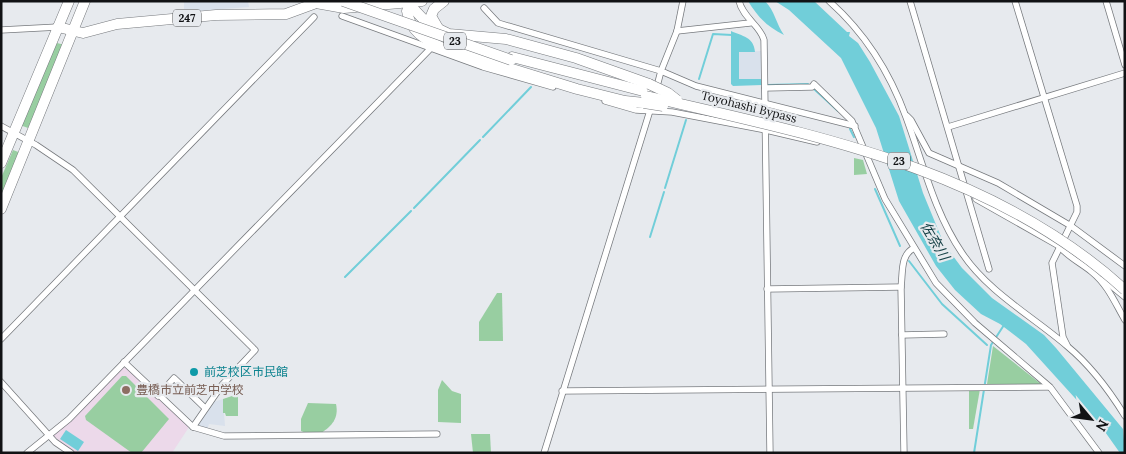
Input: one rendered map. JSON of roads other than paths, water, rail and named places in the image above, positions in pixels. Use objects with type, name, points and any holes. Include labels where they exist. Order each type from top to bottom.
[{"type":"highway","points":[[1,162],[69,1]]},
{"type":"highway","points":[[1,209],[85,1]]},
{"type":"highway","name":"Toyohashi Bypass","points":[[343,1],[512,58],[647,97],[750,120],[869,151],[953,182],[1031,223],[1092,264],[1124,291]]},
{"type":"highway","name":"Toyohashi Bypass","points":[[352,1],[512,58]]},
{"type":"highway","name":"247","points":[[58,28],[83,33],[117,24],[216,15],[286,14],[313,2],[344,8],[422,1]]},
{"type":"highway","points":[[444,1],[434,9],[431,16],[436,26],[446,32]]},
{"type":"highway","points":[[409,2],[407,11],[413,28]]},
{"type":"highway","points":[[409,2],[428,24],[446,32],[506,39],[576,58],[647,97]]},
{"type":"highway","points":[[381,6],[398,11],[425,39],[441,48],[577,89],[625,101],[647,97]]},
{"type":"highway","name":"Toyohashi Bypass","points":[[647,97],[677,100],[836,138],[895,155],[930,168],[991,196],[1025,215],[1094,261],[1124,291]]},
{"type":"street","points":[[342,16],[430,49],[473,62],[482,67],[636,110],[647,97],[661,71],[677,30],[683,1]]},
{"type":"street","points":[[739,1],[750,22],[762,32],[764,40],[770,453]]},
{"type":"street","points":[[829,1],[847,18],[878,58],[906,115],[935,201],[962,253],[984,279],[1005,299],[1068,346],[1104,386],[1125,416]]},
{"type":"street","points":[[910,1],[990,269]]},
{"type":"street","points":[[1015,1],[1077,206],[1077,212],[1071,226],[1059,246],[1052,263],[1052,274],[1063,337],[1068,346]]},
{"type":"street","points":[[1106,1],[1125,65]]},
{"type":"street","points":[[484,8],[498,23],[661,71],[696,86],[854,126]]},
{"type":"street","points":[[1,339],[314,17]]},
{"type":"street","points":[[677,30],[750,22]]},
{"type":"street","points":[[1,30],[58,28]]},
{"type":"street","points":[[27,453],[50,436],[124,362],[430,49]]},
{"type":"street","points":[[948,127],[1125,73]]},
{"type":"street","points":[[765,88],[812,86],[814,84],[844,112],[854,126],[885,199],[936,283],[956,305],[1050,387],[1099,453]]},
{"type":"street","points":[[647,97],[672,112],[766,130],[866,154]]},
{"type":"street","points":[[544,453],[647,97]]},
{"type":"street","points":[[906,115],[911,120],[929,152],[998,183],[1071,226],[1125,266]]},
{"type":"street","points":[[1,126],[73,170],[255,350],[222,385],[193,427]]},
{"type":"street","points":[[967,194],[1059,246],[1064,253],[1124,291]]},
{"type":"street","points":[[904,453],[901,287],[904,259],[909,251],[914,248]]},
{"type":"street","points":[[1092,272],[1104,283],[1125,320]]},
{"type":"street","points":[[767,289],[901,287]]},
{"type":"street","points":[[902,335],[944,334]]},
{"type":"street","points":[[124,362],[193,427],[224,436],[437,434]]},
{"type":"street","points":[[158,396],[174,378],[205,408]]},
{"type":"street","points":[[1,382],[55,442],[71,453]]},
{"type":"street","points":[[562,391],[1050,387]]},
{"type":"water","points":[[748,1],[765,1],[784,35],[763,21]]},
{"type":"water","name":"佐奈川","points":[[775,1],[814,1],[847,32],[850,32],[849,36],[858,43],[870,62],[899,116],[923,193],[944,244],[962,268],[992,298],[1044,335],[1056,348],[1123,429],[1125,453],[1120,453],[1103,429],[1026,344],[1000,324],[981,314],[955,290],[936,266],[899,201],[876,128],[841,58],[789,10]]},
{"type":"water","points":[[731,31],[750,40],[755,52],[739,52],[739,79],[761,79],[762,85],[733,86],[731,84]]},
{"type":"water","points":[[66,430],[84,442],[78,451],[60,439]]},
{"type":"waterway","points":[[699,79],[713,34],[732,35]]},
{"type":"waterway","points":[[768,85],[808,84]]},
{"type":"waterway","points":[[483,137],[531,87]]},
{"type":"waterway","points":[[814,89],[838,111]]},
{"type":"waterway","points":[[665,188],[686,120]]},
{"type":"waterway","points":[[850,129],[854,137]]},
{"type":"waterway","points":[[414,208],[480,140]]},
{"type":"waterway","points":[[875,189],[900,246]]},
{"type":"waterway","points":[[650,237],[664,192]]},
{"type":"waterway","points":[[345,277],[411,211]]},
{"type":"waterway","points":[[909,261],[942,304],[987,345]]},
{"type":"waterway","points":[[974,453],[991,345],[1004,325]]},
{"type":"place","name":"前芝校区市民館","points":[[194,372]]},
{"type":"place","name":"豊橋市立前芝中学校","points":[[126,390]]}]
